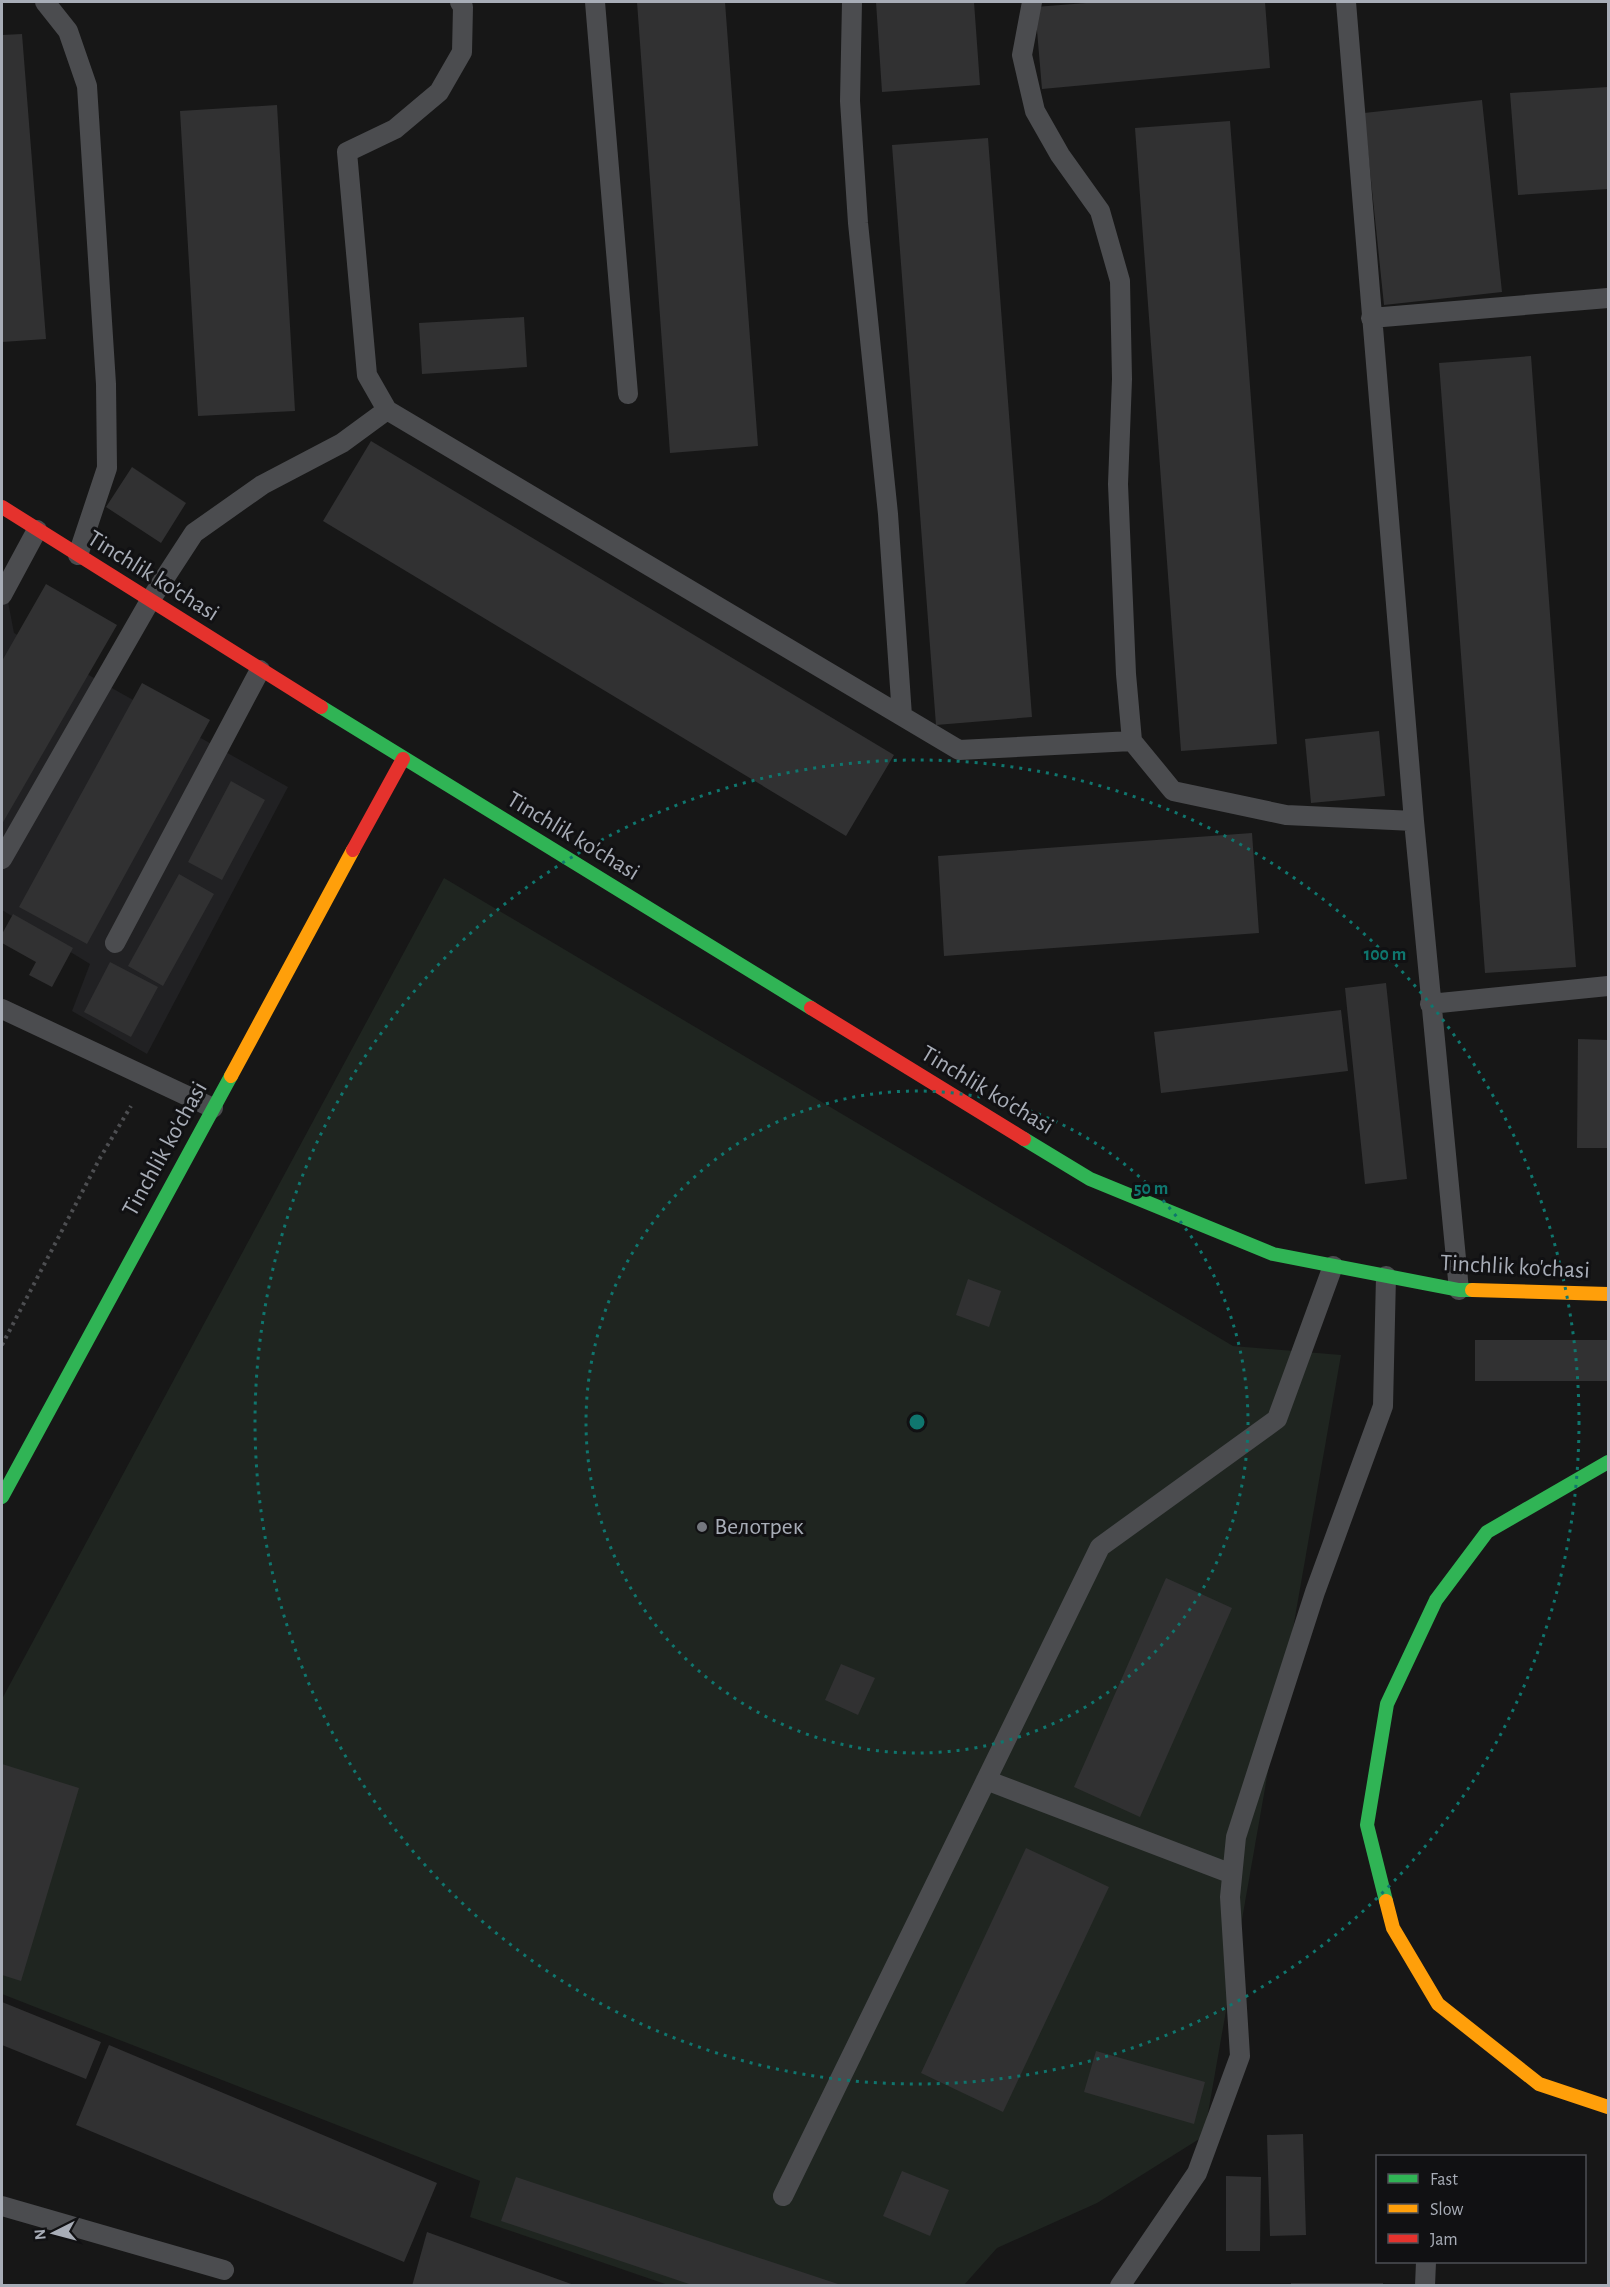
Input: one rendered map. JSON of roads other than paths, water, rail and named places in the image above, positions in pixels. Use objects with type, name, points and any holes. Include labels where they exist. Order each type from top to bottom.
[{"type":"street","name":"Tinchlik ko'chasi","points":[[2,507],[403,759],[1090,1179],[1273,1254],[1459,1290],[1608,1294]]},
{"type":"street","name":"Tinchlik ko'chasi","points":[[2,1497],[403,759]]},
{"type":"street","points":[[1608,1462],[1487,1532],[1436,1600],[1387,1704],[1367,1825],[1393,1928],[1438,2004],[1539,2084],[1608,2107]]},
{"type":"lane","points":[[45,2],[68,31],[87,86],[106,384],[107,468],[78,555]]},
{"type":"lane","points":[[460,2],[463,8],[462,52],[440,92],[395,129],[347,152],[367,375],[387,410],[959,750],[1132,741]]},
{"type":"lane","points":[[595,2],[628,394]]},
{"type":"lane","points":[[852,2],[850,101],[857,200],[888,514],[902,717]]},
{"type":"lane","points":[[1032,2],[1022,55],[1035,111],[1060,155],[1100,211],[1120,281],[1122,379],[1118,484],[1126,674],[1132,741],[1173,790],[1286,815],[1414,821]]},
{"type":"lane","points":[[1346,2],[1430,1004],[1459,1290]]},
{"type":"lane","points":[[1371,318],[1608,298]]},
{"type":"lane","points":[[2,859],[151,599],[194,533],[262,485],[342,443],[387,410]]},
{"type":"lane","points":[[2,595],[37,530]]},
{"type":"lane","points":[[115,943],[260,670]]},
{"type":"lane","points":[[1430,1004],[1608,986]]},
{"type":"lane","points":[[2,1009],[213,1108]]},
{"type":"lane","points":[[783,2196],[1100,1547],[1277,1419],[1333,1266]]},
{"type":"lane","points":[[1120,2286],[1197,2173],[1240,2056],[1230,1897],[1236,1837],[1315,1592],[1383,1406],[1386,1276]]},
{"type":"lane","points":[[986,1780],[1232,1874]]},
{"type":"lane","points":[[2,2206],[224,2270]]},
{"type":"lane","points":[[1425,2286],[1426,2263]]},
{"type":"place","name":"Велотрек","points":[[702,1527]]}]
